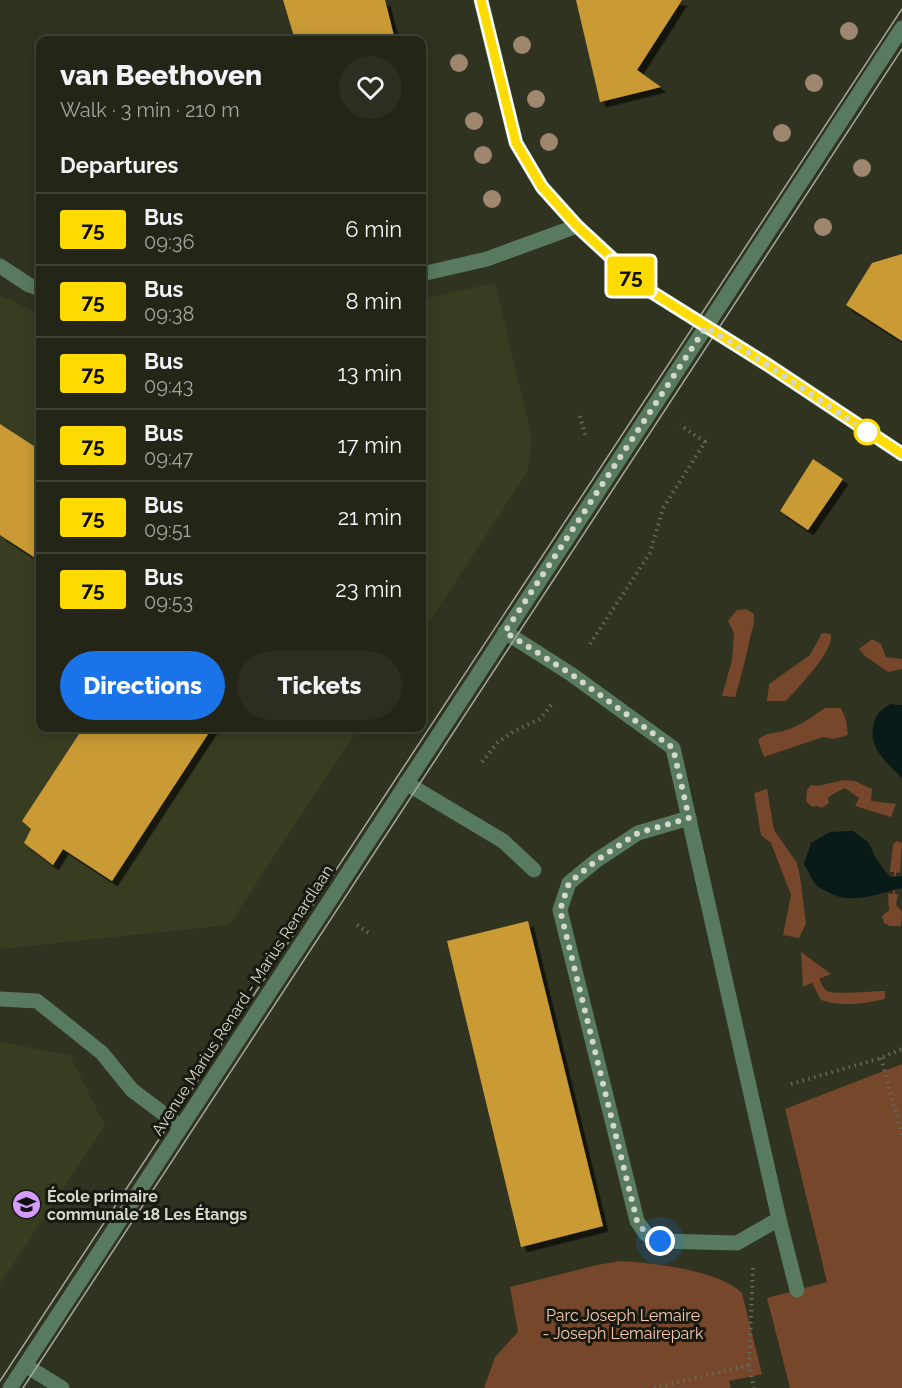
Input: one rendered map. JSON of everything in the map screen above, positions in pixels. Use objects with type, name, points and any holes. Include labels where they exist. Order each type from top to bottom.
[{"type":"street","points":[[481,0],[516,143],[542,187],[577,226],[642,286],[768,365],[902,454]]},
{"type":"street","name":"Avenue Marius Renard - Marius Renardlaan","points":[[10,1388],[902,28]]},
{"type":"street","points":[[426,273],[487,259],[577,226]]},
{"type":"street","points":[[0,266],[36,288]]},
{"type":"street","points":[[505,632],[571,674],[673,748],[778,1219],[797,1290]]},
{"type":"street","points":[[406,783],[503,841],[534,870]]},
{"type":"street","points":[[689,818],[638,833],[597,860],[569,883],[560,910],[637,1221],[646,1234],[660,1241],[737,1243],[778,1219]]},
{"type":"street","points":[[0,999],[38,1001],[102,1053],[132,1090],[181,1127]]},
{"type":"street","points":[[25,1365],[62,1388]]},
{"type":"path","points":[[580,416],[586,438]]},
{"type":"path","points":[[590,644],[650,553],[663,508],[705,441],[680,425]]},
{"type":"path","points":[[482,762],[498,742],[516,730],[540,719],[552,704]]},
{"type":"path","points":[[357,925],[372,935]]},
{"type":"path","points":[[791,1084],[881,1058],[902,1049]]},
{"type":"path","points":[[881,1058],[902,1135]]},
{"type":"path","points":[[751,1298],[749,1365],[754,1388]]},
{"type":"path","points":[[654,1388],[749,1365]]},
{"type":"shaded area","points":[[495,283],[532,438],[527,473],[426,626],[426,298]]},
{"type":"shaded area","points":[[0,295],[36,312],[36,732],[356,732],[229,925],[0,949]]},
{"type":"shaded area","name":"École primaire communale 18 Les Étangs","points":[[0,1042],[70,1055],[105,1126],[0,1284]]},
{"type":"green space","points":[[746,609],[754,614],[754,621],[735,697],[722,696],[732,660],[734,633],[728,621],[737,610]]},
{"type":"green space","points":[[822,633],[831,634],[830,641],[827,650],[814,669],[786,701],[767,701],[769,684],[810,655]]},
{"type":"green space","points":[[872,639],[881,644],[886,657],[902,659],[902,669],[888,672],[865,656],[859,649]]},
{"type":"green space","points":[[825,708],[841,708],[846,720],[848,735],[834,739],[823,737],[764,757],[758,740],[765,735],[796,726]]},
{"type":"green space","points":[[844,780],[855,781],[872,789],[871,801],[896,804],[891,817],[855,806],[859,798],[845,788],[828,798],[829,803],[822,808],[812,807],[806,801],[807,790],[811,785],[818,786]]},
{"type":"green space","points":[[767,789],[774,830],[797,863],[800,876],[806,924],[799,938],[783,935],[791,895],[771,843],[761,835],[754,793]]},
{"type":"green space","points":[[897,841],[902,843],[900,872],[896,873],[895,894],[898,894],[896,905],[902,912],[901,926],[890,926],[884,923],[882,916],[889,910],[888,894],[893,894],[894,872],[890,872],[893,844]]},
{"type":"green space","points":[[801,952],[831,974],[819,979],[827,991],[846,993],[885,991],[885,999],[853,1004],[837,1004],[821,1000],[812,983],[803,987]]},
{"type":"green space","points":[[902,1064],[902,1388],[790,1388],[767,1298],[827,1282],[785,1109]]},
{"type":"green space","name":"Parc Joseph Lemaire - Joseph Lemairepark","points":[[620,1261],[667,1266],[702,1273],[731,1285],[742,1293],[762,1374],[729,1381],[731,1388],[484,1388],[495,1357],[518,1332],[510,1287]]},
{"type":"water","points":[[890,704],[902,705],[902,778],[883,759],[874,744],[873,727],[877,715]]},
{"type":"water","points":[[853,831],[868,842],[877,860],[890,877],[902,876],[902,888],[865,897],[846,898],[816,885],[804,864],[811,843],[830,832]]},
{"type":"building","points":[[283,0],[385,0],[394,36],[294,36]]},
{"type":"building","points":[[576,0],[682,0],[637,70],[661,87],[600,102]]},
{"type":"building","points":[[902,254],[902,341],[846,305],[872,263]]},
{"type":"building","points":[[0,424],[36,447],[36,558],[0,535]]},
{"type":"building","points":[[813,459],[843,479],[808,530],[780,511]]},
{"type":"building","points":[[80,732],[209,732],[112,881],[63,849],[53,865],[24,843],[31,829],[22,821]]},
{"type":"building","points":[[528,921],[603,1226],[521,1247],[447,941]]},
{"type":"tram line","points":[[0,1381],[902,9]]},
{"type":"tram line","points":[[23,1388],[902,49]]},
{"type":"bus line","name":"75","points":[[481,0],[516,143],[542,187],[577,226],[642,286],[768,365],[902,454]]},
{"type":"place","name":"École primaire communale 18 Les Étangs","points":[[26,1205]]},
{"type":"route","points":[[660,1241],[646,1234],[637,1221],[560,910],[569,883],[597,860],[638,833],[689,818],[673,748],[571,674],[505,632],[706,327],[768,365],[867,432]]}]
